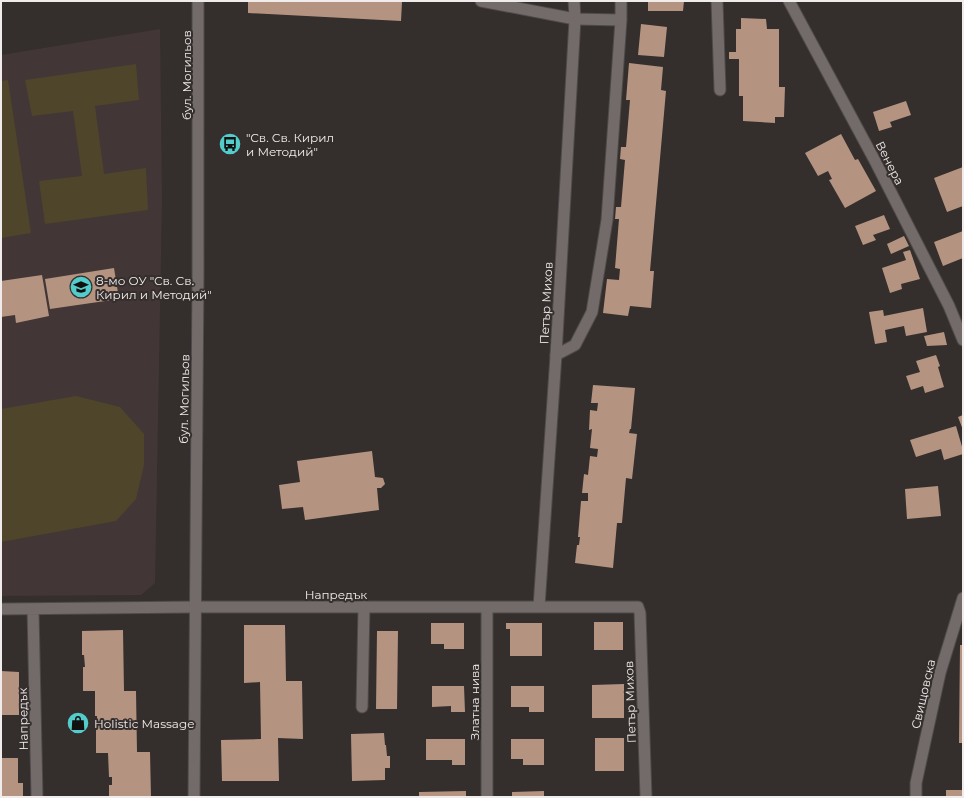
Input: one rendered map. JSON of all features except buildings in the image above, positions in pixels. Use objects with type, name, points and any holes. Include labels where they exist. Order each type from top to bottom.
[{"type":"street","name":"бул. Могильов","points":[[194,797],[199,121],[198,1]]},
{"type":"street","points":[[481,1],[575,18],[621,20]]},
{"type":"street","name":"Петър Михов","points":[[539,607],[556,355],[575,18],[574,1]]},
{"type":"street","points":[[556,355],[575,345],[592,312],[608,220],[621,20],[620,1]]},
{"type":"street","points":[[717,1],[720,90]]},
{"type":"street","name":"Венера","points":[[789,1],[875,161],[949,306],[963,340]]},
{"type":"street","name":"Свищовска","points":[[916,797],[916,784],[940,673],[963,598]]},
{"type":"street","name":"Напредък","points":[[1,609],[195,607],[638,607]]},
{"type":"street","points":[[362,707],[364,607]]},
{"type":"street","name":"Златна нива","points":[[487,607],[487,797]]},
{"type":"street","name":"Петър Михов","points":[[638,607],[640,613],[646,797]]},
{"type":"street","name":"Напредък","points":[[33,609],[37,797]]},
{"type":"shaded area","name":"8-мо ОУ \"Св. Св. Кирил и Методий\"","points":[[160,29],[162,200],[155,583],[141,595],[1,596],[1,55]]},
{"type":"shaded area","points":[[136,64],[139,100],[95,106],[104,174],[146,168],[148,210],[45,224],[39,181],[82,176],[73,111],[32,116],[25,80]]},
{"type":"shaded area","points":[[8,80],[31,233],[1,238],[1,81]]},
{"type":"shaded area","points":[[76,396],[120,407],[144,434],[144,465],[136,499],[116,521],[1,542],[1,409]]},
{"type":"place","name":"\"Св. Св. Кирил и Методий\"","points":[[230,144]]},
{"type":"place","name":"8-мо ОУ \"Св. Св. Кирил и Методий\"","points":[[81,287]]},
{"type":"place","name":"Holistic Massage","points":[[78,723]]}]
